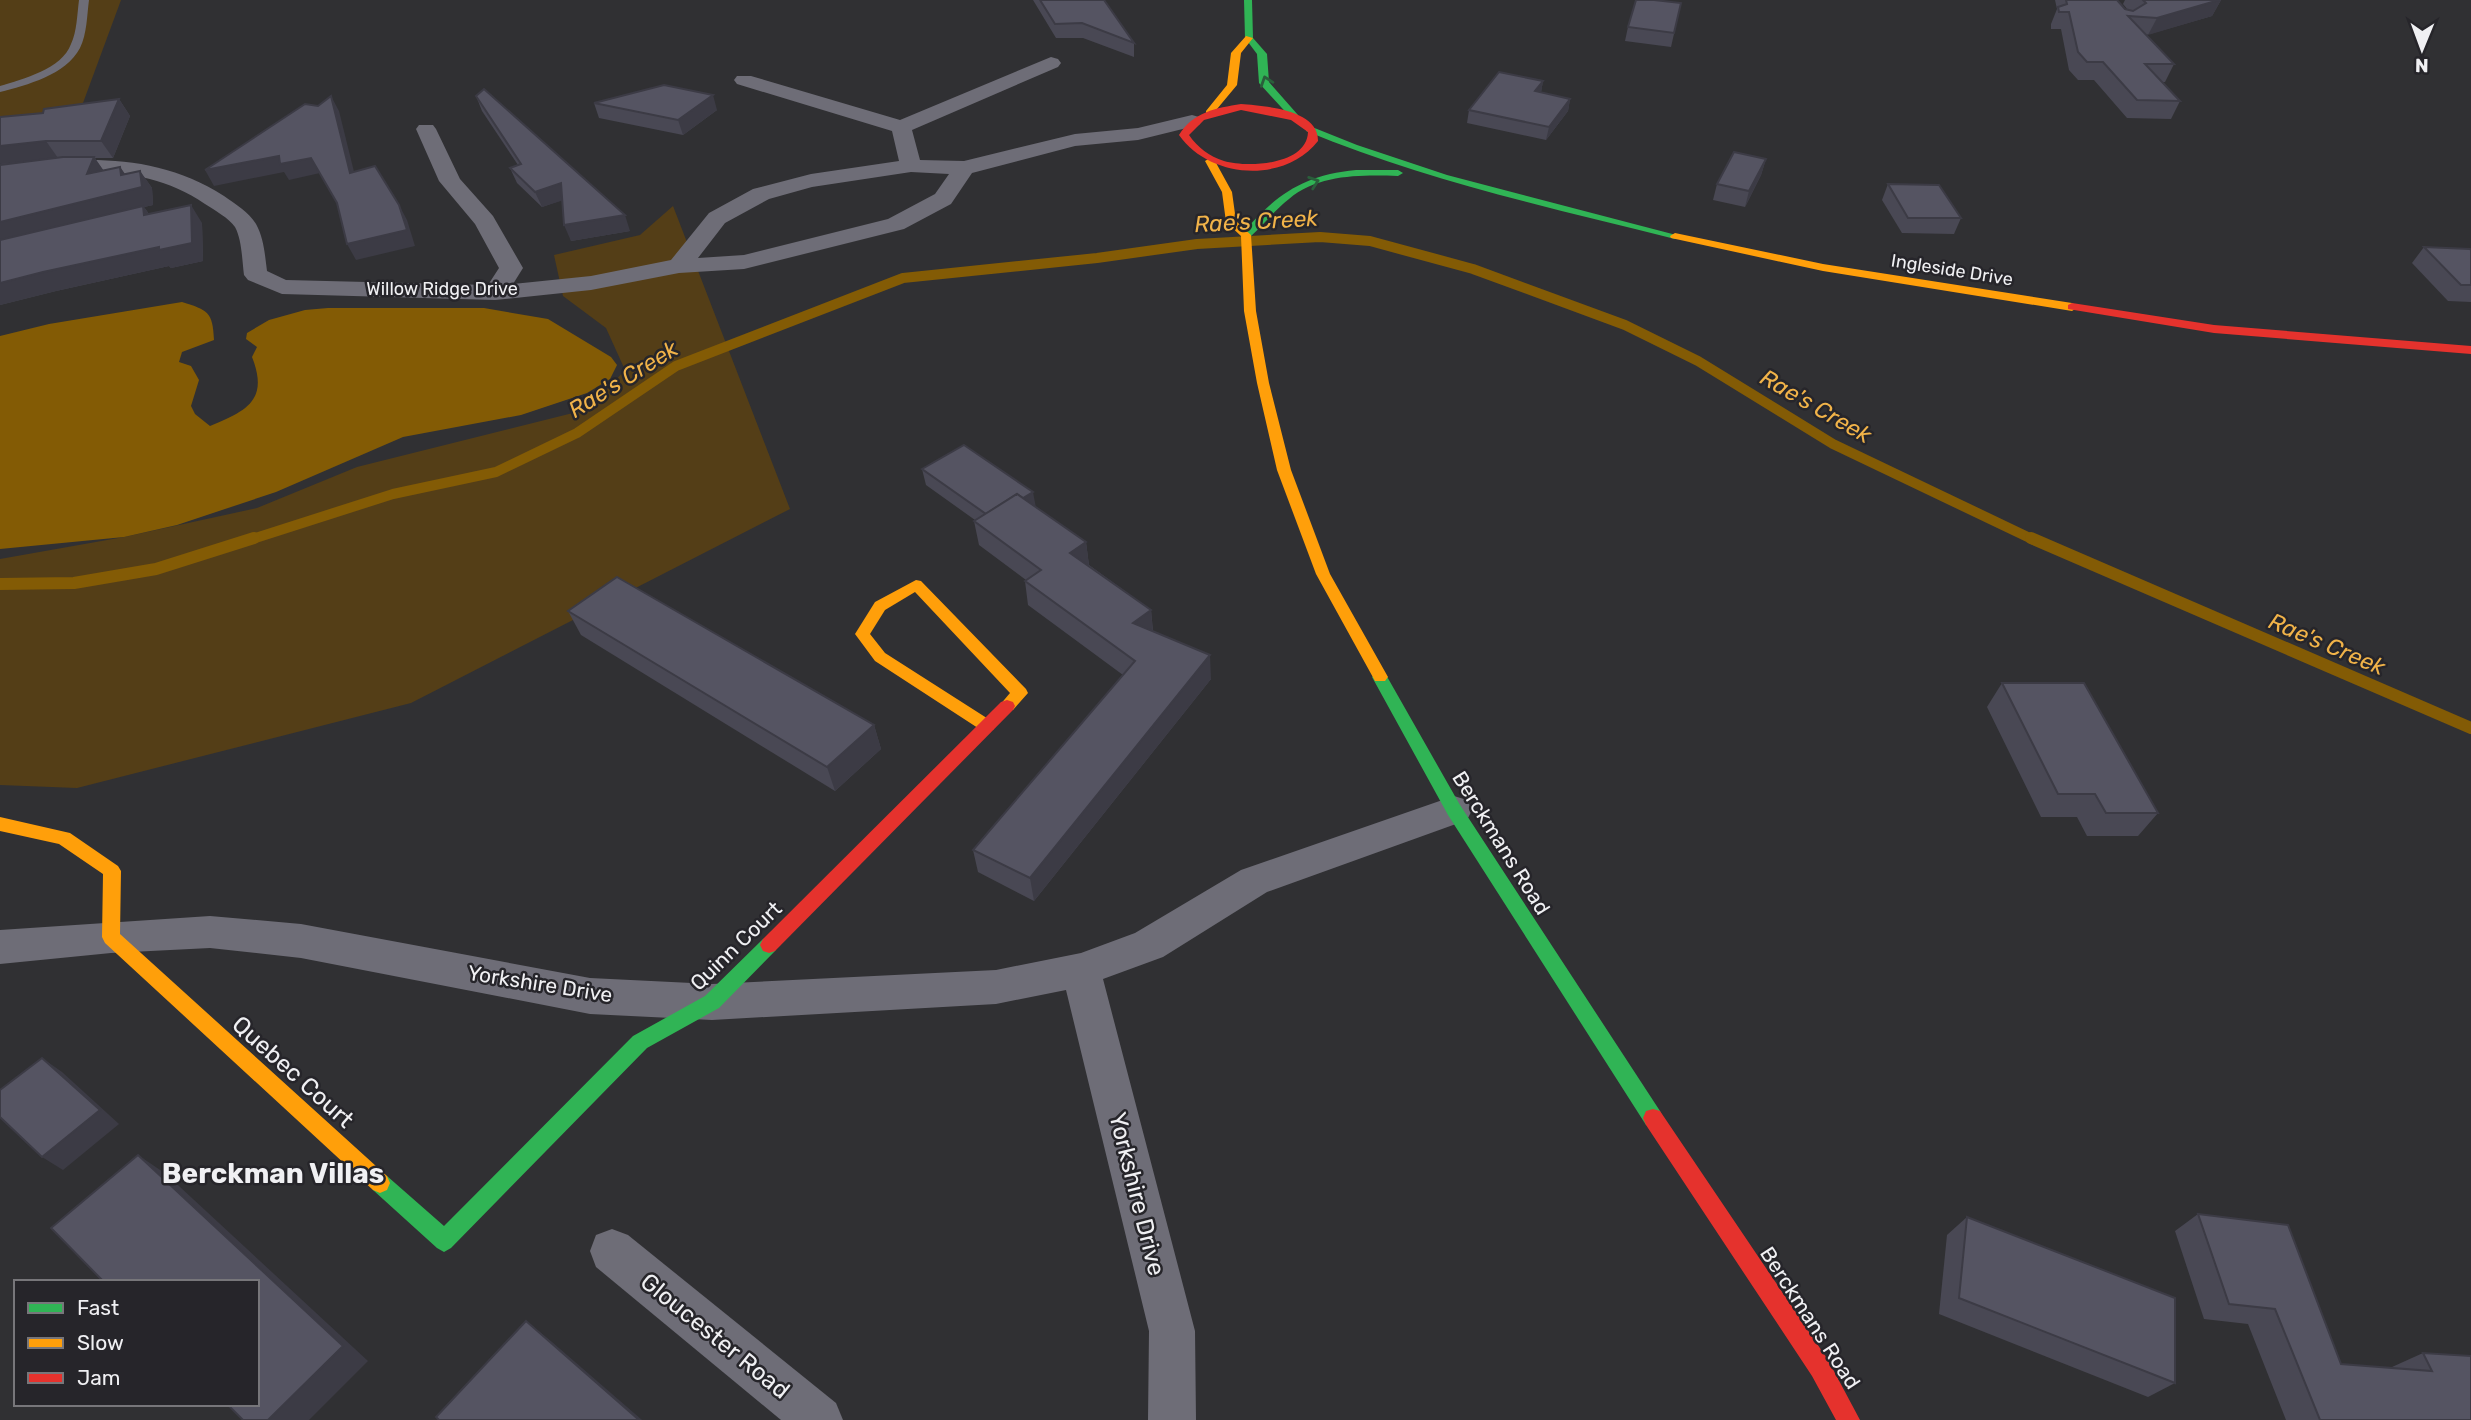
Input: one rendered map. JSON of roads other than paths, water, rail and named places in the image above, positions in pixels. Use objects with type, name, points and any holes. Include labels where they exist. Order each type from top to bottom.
[{"type":"main road","points":[[1248,0],[1249,38],[1262,54],[1264,83],[1296,117]]},
{"type":"main road","points":[[1201,157],[1183,140],[1184,130],[1201,117],[1231,85],[1236,53],[1249,38]]},
{"type":"main road","points":[[1201,117],[1241,107],[1261,107],[1296,117]]},
{"type":"main road","name":"Ingleside Drive","points":[[1296,117],[1309,129],[1341,143],[1435,175]]},
{"type":"main road","points":[[1262,223],[1266,186],[1284,162],[1302,154],[1311,144],[1312,134],[1309,129]]},
{"type":"main road","name":"Ingleside Drive","points":[[1201,157],[1244,168],[1284,162],[1361,162],[1435,175],[1729,250],[1877,278],[2214,329],[2471,350]]},
{"type":"main road","name":"Berckmans Road","points":[[1201,157],[1227,192],[1231,222],[1246,234],[1250,311],[1263,383],[1284,470],[1323,574],[1454,810],[1657,1124],[1820,1368],[1849,1420]]},
{"type":"main road","points":[[1246,234],[1262,223],[1293,191],[1329,177],[1373,173],[1435,175]]},
{"type":"main road","name":"Quinn Court","points":[[444,1241],[640,1042],[712,1002],[1020,693],[916,585],[880,606],[862,634],[880,657],[986,726]]},
{"type":"main road","points":[[0,824],[64,838],[112,870],[111,937]]},
{"type":"main road","name":"Quebec Court","points":[[111,937],[444,1241]]},
{"type":"street","points":[[744,80],[901,127],[1051,64]]},
{"type":"street","points":[[679,267],[717,218],[761,194],[811,181],[911,166],[964,168],[1074,140],[1138,134],[1201,117]]},
{"type":"street","points":[[901,127],[911,166]]},
{"type":"street","points":[[426,129],[450,181],[485,221],[511,268],[495,293]]},
{"type":"street","points":[[1038,150],[1146,147],[1201,157]]},
{"type":"street","name":"Willow Ridge Drive","points":[[0,174],[53,167],[123,164],[167,175],[214,199],[246,225],[256,275],[282,286],[495,293],[591,283],[679,267],[744,262],[896,225],[943,198],[964,168]]},
{"type":"street","points":[[187,206],[214,199]]},
{"type":"street","name":"Yorkshire Drive","points":[[0,947],[210,932],[301,941],[590,996],[712,1002],[996,987],[1081,970],[1149,945],[1254,881],[1454,810]]},
{"type":"street","name":"Yorkshire Drive","points":[[1081,970],[1172,1331],[1172,1420]]},
{"type":"street","name":"Gloucester Road","points":[[612,1251],[819,1420]]},
{"type":"lane","points":[[0,89],[26,81],[56,65],[75,49],[84,0]]},
{"type":"waterway","name":"Rae's Creek","points":[[1315,237],[1320,237]]},
{"type":"waterway","name":"Rae's Creek","points":[[249,540],[393,494],[496,472],[577,433],[676,366],[903,278],[1097,258],[1197,244],[1320,237]]},
{"type":"waterway","name":"Rae's Creek","points":[[1320,237],[1370,241],[1473,269],[1625,325],[1698,361],[1833,444],[2034,540]]},
{"type":"waterway","name":"Rae's Creek","points":[[0,584],[74,583],[156,569],[254,538]]},
{"type":"waterway","name":"Rae's Creek","points":[[2031,538],[2471,728]]},
{"type":"district","name":"Berckman Villas","points":[[273,1173]]}]
